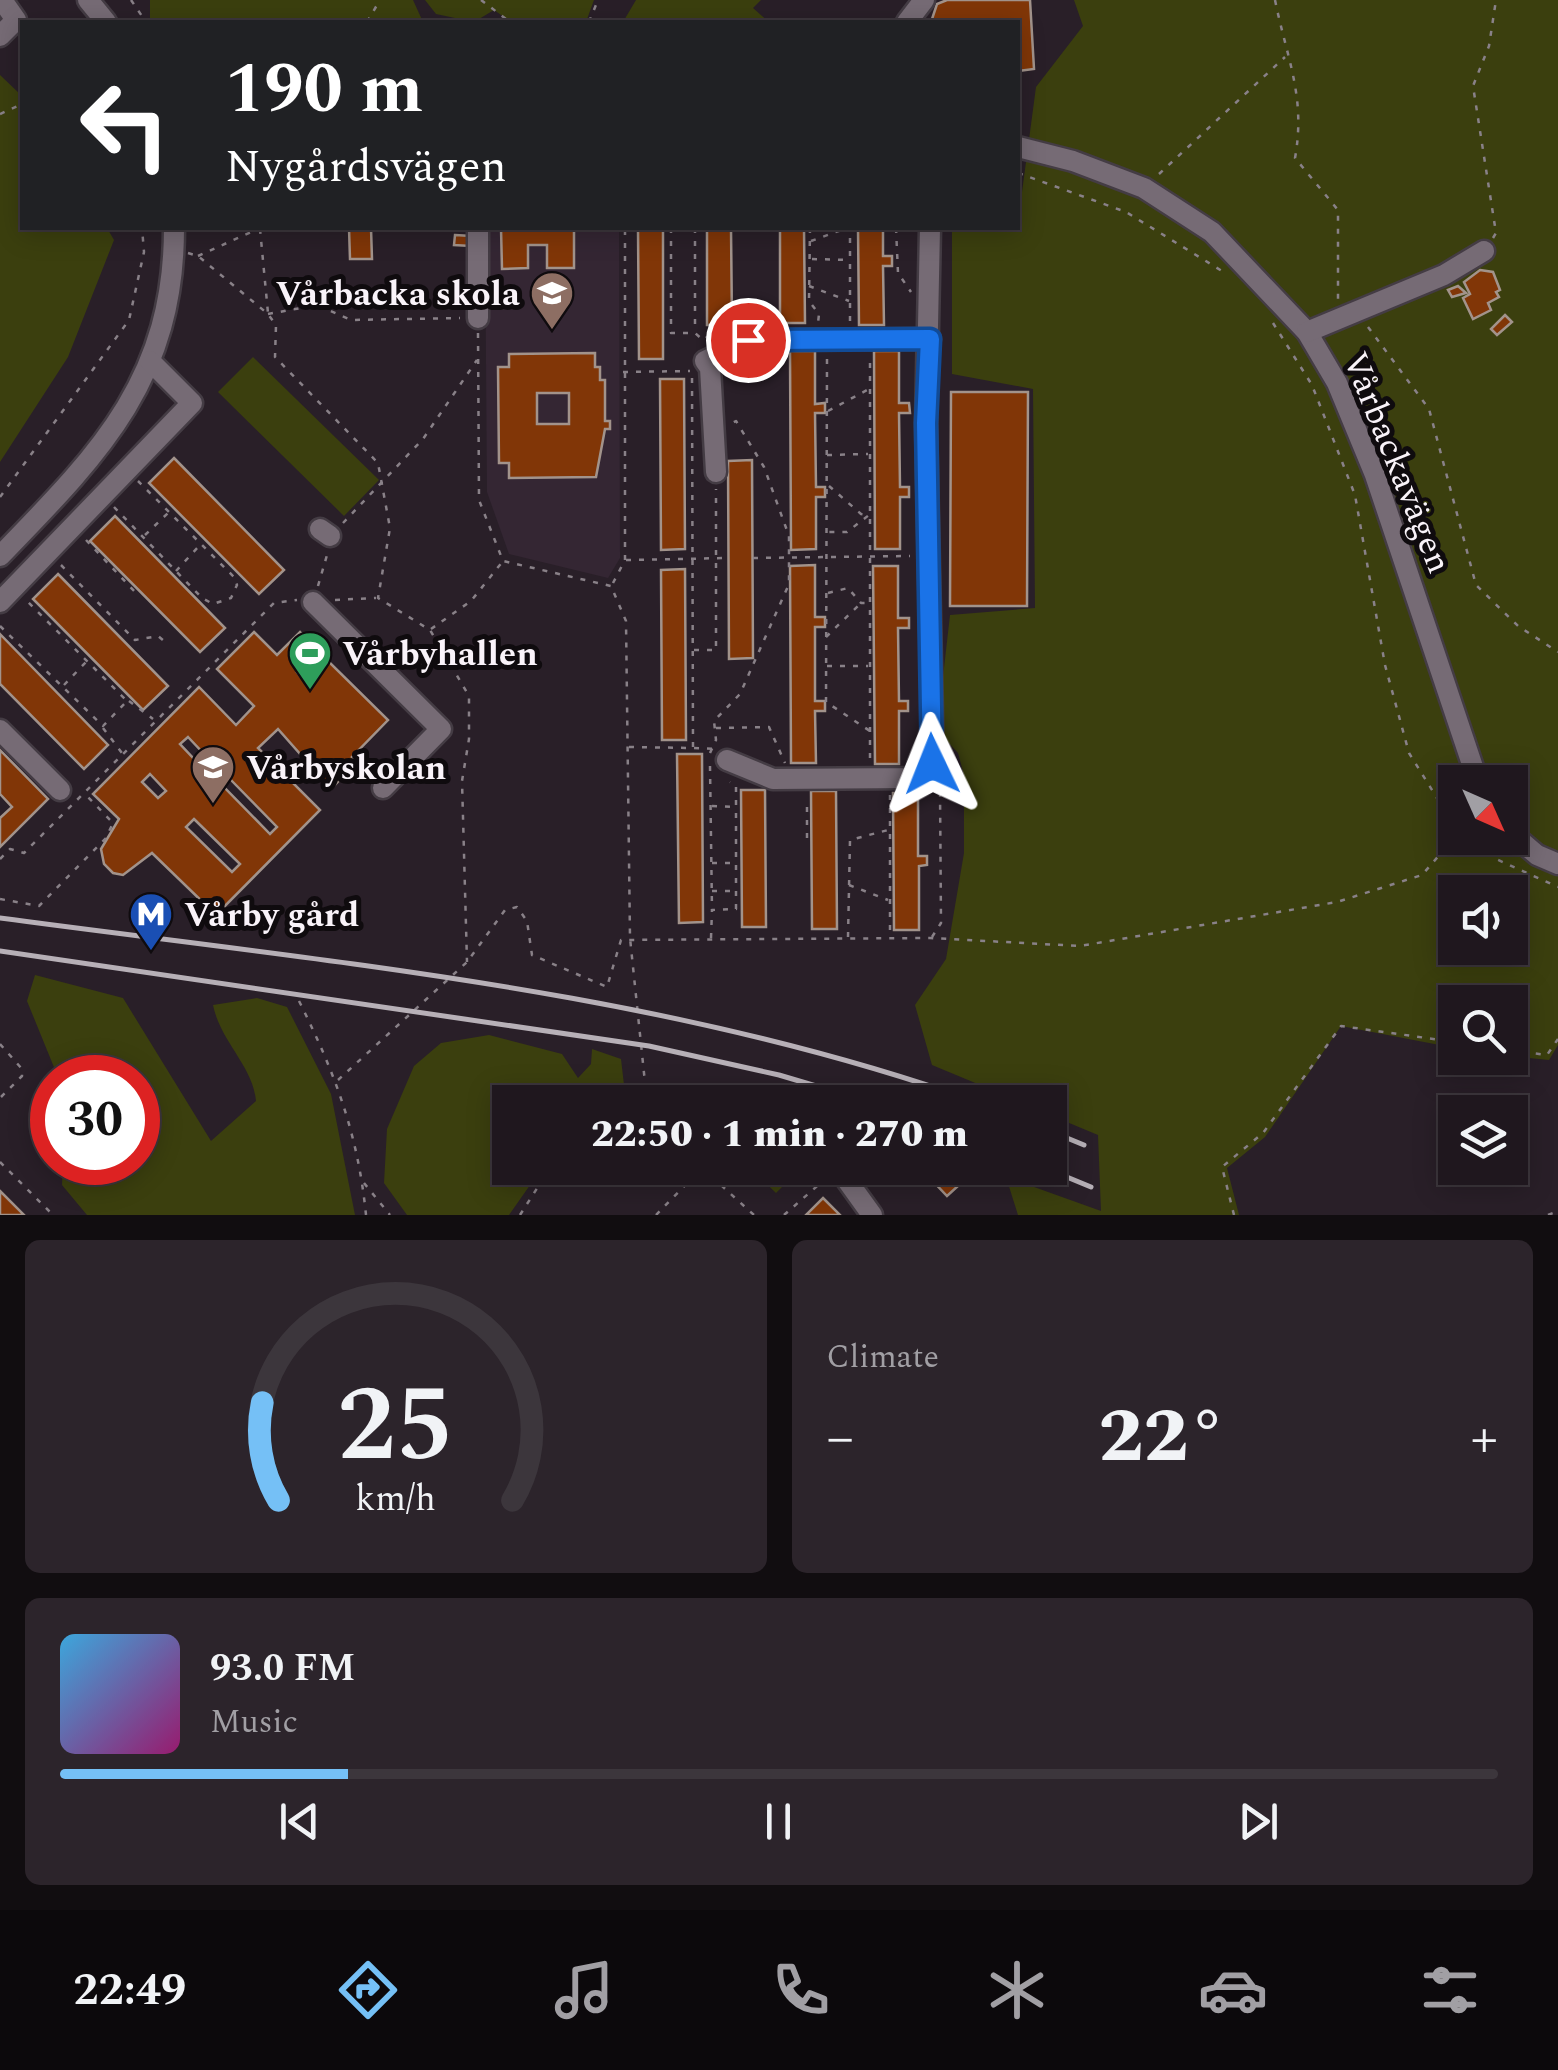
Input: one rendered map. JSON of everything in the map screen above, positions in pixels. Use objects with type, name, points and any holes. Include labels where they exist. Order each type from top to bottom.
[{"type":"street","points":[[0,36],[16,20],[2,0]]},
{"type":"street","points":[[88,0],[104,20]]},
{"type":"street","points":[[909,20],[924,0]]},
{"type":"street","name":"Vårbackavägen","points":[[1020,148],[1073,161],[1144,188],[1212,232],[1307,332],[1336,383],[1375,475],[1472,765]]},
{"type":"street","points":[[0,556],[109,438],[130,408],[150,361],[170,294],[174,230]]},
{"type":"street","points":[[478,230],[478,318]]},
{"type":"street","points":[[726,769],[773,779],[923,775],[932,764],[941,584],[932,556],[926,423],[930,230]]},
{"type":"street","points":[[1307,332],[1444,275],[1484,251]]},
{"type":"street","points":[[698,366],[748,340],[930,339]]},
{"type":"street","points":[[0,602],[192,403],[150,361]]},
{"type":"street","points":[[698,366],[710,368],[716,472]]},
{"type":"street","points":[[313,602],[442,729],[382,788]]},
{"type":"street","points":[[0,730],[60,790]]},
{"type":"street","points":[[1528,848],[1558,864]]},
{"type":"street","points":[[851,1185],[872,1215]]},
{"type":"path","points":[[481,0],[507,20]]},
{"type":"path","points":[[1275,0],[1286,56],[1298,87],[1302,120],[1295,158],[1338,210],[1347,313],[1430,409],[1476,585],[1518,626],[1558,652]]},
{"type":"path","points":[[1484,251],[1496,233],[1473,86],[1489,46],[1496,0]]},
{"type":"path","points":[[1144,188],[1286,56]]},
{"type":"path","points":[[1020,174],[1126,212],[1230,275]]},
{"type":"path","points":[[0,498],[129,320],[144,252],[142,230]]},
{"type":"path","points":[[198,256],[256,230]]},
{"type":"path","points":[[260,230],[268,314]]},
{"type":"path","points":[[611,586],[625,560],[625,230]]},
{"type":"path","points":[[671,230],[671,333],[696,333],[703,340],[714,332],[731,332]]},
{"type":"path","points":[[696,230],[696,333]]},
{"type":"path","points":[[810,230],[809,301],[819,314],[818,330]]},
{"type":"path","points":[[810,242],[843,230]]},
{"type":"path","points":[[849,230],[850,329]]},
{"type":"path","points":[[896,230],[898,273],[915,298]]},
{"type":"path","points":[[186,252],[198,256],[268,314],[276,325],[274,357],[378,463],[382,485]]},
{"type":"path","points":[[810,258],[850,260]]},
{"type":"path","points":[[809,286],[850,301]]},
{"type":"path","points":[[268,314],[316,305],[351,320],[478,318],[480,500],[503,560]]},
{"type":"path","points":[[1266,313],[1312,385],[1355,495],[1385,665],[1410,753],[1438,799]]},
{"type":"path","points":[[870,340],[870,770]]},
{"type":"path","points":[[827,348],[826,702],[870,731]]},
{"type":"path","points":[[313,602],[325,532],[382,485],[424,440],[478,358]]},
{"type":"path","points":[[624,372],[698,366],[692,748],[627,747]]},
{"type":"path","points":[[827,412],[870,388]]},
{"type":"path","points":[[711,938],[710,748],[716,740],[714,721],[740,694],[789,584],[789,536],[764,468],[736,421]]},
{"type":"path","points":[[827,455],[870,454]]},
{"type":"path","points":[[692,650],[716,650],[716,472]]},
{"type":"path","points":[[108,502],[202,598],[214,604],[230,598],[237,585],[234,576],[133,477]]},
{"type":"path","points":[[828,485],[861,514],[869,515]]},
{"type":"path","points":[[143,537],[169,512]]},
{"type":"path","points":[[828,532],[847,532],[869,515]]},
{"type":"path","points":[[78,532],[136,592]]},
{"type":"path","points":[[176,571],[202,544]]},
{"type":"path","points":[[53,556],[135,640],[158,636],[164,642]]},
{"type":"path","points":[[752,558],[932,556]]},
{"type":"path","points":[[625,560],[728,558]]},
{"type":"path","points":[[503,560],[611,586]]},
{"type":"path","points":[[430,630],[471,601],[503,560]]},
{"type":"path","points":[[611,586],[626,621],[630,938],[645,1085]]},
{"type":"path","points":[[828,594],[848,588],[861,603]]},
{"type":"path","points":[[21,595],[127,701]]},
{"type":"path","points":[[0,858],[10,849],[24,852],[274,603],[378,598]]},
{"type":"path","points":[[825,638],[861,603],[869,603]]},
{"type":"path","points":[[0,626],[102,726],[123,754]]},
{"type":"path","points":[[62,686],[87,661]]},
{"type":"path","points":[[827,666],[869,666]]},
{"type":"path","points":[[102,726],[127,701],[133,700],[155,720]]},
{"type":"path","points":[[715,728],[769,727],[788,769]]},
{"type":"path","points":[[712,910],[736,909],[736,786],[726,769]]},
{"type":"path","points":[[806,838],[807,788]]},
{"type":"path","points":[[890,789],[890,939]]},
{"type":"path","points":[[923,789],[940,789],[942,923],[930,938]]},
{"type":"path","points":[[0,898],[39,906],[106,838],[113,823],[85,794]]},
{"type":"path","points":[[711,806],[736,807]]},
{"type":"path","points":[[848,938],[850,840],[890,829]]},
{"type":"path","points":[[338,1080],[467,962],[505,910],[522,910],[532,955],[607,987],[620,940],[630,938],[930,938],[1080,946],[1337,902],[1422,875],[1439,855]]},
{"type":"path","points":[[1492,855],[1558,887]]},
{"type":"path","points":[[711,863],[736,863]]},
{"type":"path","points":[[850,885],[890,900]]},
{"type":"path","points":[[712,891],[736,891]]},
{"type":"path","points":[[299,1001],[338,1080],[363,1182],[366,1215]]},
{"type":"path","points":[[1234,1215],[1222,1167],[1263,1133],[1341,1026],[1438,1040]]},
{"type":"path","points":[[1528,1052],[1548,1055],[1558,1040]]},
{"type":"path","points":[[0,1044],[22,1069],[22,1076],[0,1098]]},
{"type":"path","points":[[0,1162],[53,1215]]},
{"type":"path","points":[[363,1182],[390,1215]]},
{"type":"path","points":[[520,1215],[539,1185]]},
{"type":"path","points":[[656,1215],[685,1185]]},
{"type":"path","points":[[721,1185],[754,1215]]},
{"type":"path","points":[[784,1215],[815,1185]]},
{"type":"path","points":[[1548,1215],[1558,1211]]},
{"type":"shaded area","name":"Vårbacka skola","points":[[485,230],[619,230],[620,558],[608,578],[509,554],[487,492]]},
{"type":"green space","points":[[150,0],[413,0],[422,20],[150,20]]},
{"type":"green space","points":[[425,0],[594,0],[587,20],[508,20],[494,10],[477,20],[436,14]]},
{"type":"green space","points":[[636,0],[761,0],[753,8],[767,20],[624,20]]},
{"type":"green space","points":[[1074,0],[1558,0],[1558,1045],[1549,1060],[1528,1058],[1528,985],[1438,985],[1438,1045],[1341,1026],[1265,1137],[1227,1168],[1239,1215],[1018,1215],[1009,1185],[1028,1185],[1101,1211],[1098,1135],[1067,1122],[1067,1085],[980,1085],[932,1065],[915,1005],[946,959],[964,853],[964,775],[958,753],[937,730],[950,615],[1035,608],[1033,389],[952,374],[952,230],[1020,230],[1036,87],[1083,26]]},
{"type":"green space","points":[[0,75],[20,94],[20,230],[108,230],[114,240],[68,357],[0,462]]},
{"type":"green space","points":[[253,357],[379,480],[344,516],[218,392]]},
{"type":"green space","points":[[35,975],[123,998],[158,1055],[49,1055],[27,1001]]},
{"type":"green space","points":[[257,998],[287,1007],[331,1094],[355,1215],[87,1215],[62,1185],[160,1185],[160,1058],[211,1141],[256,1101],[249,1076],[222,1030],[213,1005]]},
{"type":"green space","points":[[489,1035],[562,1054],[578,1078],[591,1064],[592,1049],[621,1059],[624,1085],[492,1085],[492,1185],[530,1185],[509,1215],[407,1215],[384,1183],[387,1129],[414,1066],[441,1043]]},
{"type":"green space","points":[[768,1185],[784,1185],[776,1193]]},
{"type":"building","points":[[947,0],[1030,0],[1034,69],[1020,71],[1020,20],[932,20],[937,4]]},
{"type":"building","points":[[349,230],[371,230],[372,259],[350,259]]},
{"type":"building","points":[[501,230],[574,230],[574,268],[547,268],[547,245],[528,245],[528,268],[502,269]]},
{"type":"building","points":[[638,230],[663,230],[663,359],[639,359]]},
{"type":"building","points":[[707,230],[731,230],[732,325],[707,325]]},
{"type":"building","points":[[780,230],[804,230],[805,323],[780,323]]},
{"type":"building","points":[[858,230],[883,230],[883,256],[892,256],[892,266],[883,266],[884,325],[859,325]]},
{"type":"building","points":[[455,235],[471,236],[471,246],[454,245]]},
{"type":"building","points":[[1480,270],[1493,272],[1499,297],[1488,303],[1491,310],[1473,319],[1463,298],[1470,294],[1464,282]]},
{"type":"building","points":[[1458,286],[1466,293],[1452,297],[1448,290]]},
{"type":"building","points":[[1505,315],[1512,322],[1497,335],[1491,329]]},
{"type":"building","points":[[790,351],[815,351],[815,404],[825,403],[825,413],[815,413],[816,487],[825,487],[825,497],[816,497],[816,549],[791,550]]},
{"type":"building","points":[[874,351],[899,351],[899,403],[909,403],[910,413],[899,413],[900,487],[909,487],[909,497],[900,497],[900,549],[875,549]]},
{"type":"building","name":"Vårbacka skola","points":[[595,353],[595,367],[600,367],[600,380],[605,380],[605,421],[610,421],[596,477],[509,478],[509,463],[499,463],[498,367],[509,367],[509,354]],"holes":[[[537,393],[569,393],[569,424],[537,424]]]},
{"type":"building","points":[[660,379],[684,379],[685,549],[661,550]]},
{"type":"building","points":[[951,392],[1028,392],[1027,606],[950,606]]},
{"type":"building","points":[[174,458],[284,570],[259,594],[149,483]]},
{"type":"building","points":[[752,460],[753,658],[729,659],[728,461]]},
{"type":"building","points":[[115,516],[225,628],[200,652],[90,541]]},
{"type":"building","points":[[815,565],[815,617],[825,617],[825,627],[815,627],[815,701],[825,701],[825,711],[815,711],[816,763],[791,763],[790,566]]},
{"type":"building","points":[[873,566],[898,566],[898,618],[909,618],[909,628],[898,628],[899,701],[908,701],[908,711],[899,711],[899,764],[875,764]]},
{"type":"building","points":[[685,569],[686,740],[662,740],[661,570]]},
{"type":"building","points":[[58,574],[168,686],[143,710],[33,599]]},
{"type":"building","points":[[254,632],[277,655],[300,632],[318,651],[297,672],[300,676],[321,654],[388,720],[352,757],[357,762],[331,789],[278,729],[258,748],[320,810],[216,915],[152,853],[123,875],[113,873],[104,864],[101,849],[119,819],[93,794],[199,687],[236,725],[254,706],[217,669]],"holes":[[[188,737],[204,754],[196,761],[180,744]],[[150,774],[166,791],[158,798],[142,782]],[[230,779],[277,827],[270,834],[223,786]],[[194,819],[240,864],[232,872],[186,827]]]},
{"type":"building","points":[[0,634],[108,745],[84,769],[0,684]]},
{"type":"building","points":[[0,750],[48,799],[0,847],[0,818],[12,807],[0,794]]},
{"type":"building","points":[[677,754],[702,754],[703,922],[679,923]]},
{"type":"building","points":[[741,790],[765,790],[766,927],[742,927]]},
{"type":"building","points":[[811,791],[836,791],[837,929],[812,929]]},
{"type":"building","points":[[893,793],[918,793],[918,856],[927,856],[927,865],[919,866],[919,930],[894,930]]},
{"type":"building","points":[[937,1185],[959,1185],[947,1196]]},
{"type":"building","points":[[0,1191],[24,1215],[0,1215]]},
{"type":"building","points":[[823,1198],[840,1215],[806,1215]]},
{"type":"railway","points":[[0,918],[371,966],[617,1007],[738,1033],[924,1085]]},
{"type":"railway","points":[[0,951],[649,1046],[813,1085]]},
{"type":"railway","points":[[1067,1138],[1084,1145]]},
{"type":"railway","points":[[1067,1177],[1091,1187]]},
{"type":"place","name":"Vårbacka skola","points":[[552,331]]},
{"type":"place","name":"Vårbyhallen","points":[[310,691]]},
{"type":"place","name":"Vårbyskolan","points":[[213,805]]},
{"type":"place","name":"Vårby gård","points":[[151,952]]},
{"type":"route","points":[[748,340],[930,339],[926,423],[932,556],[932,764]]}]
